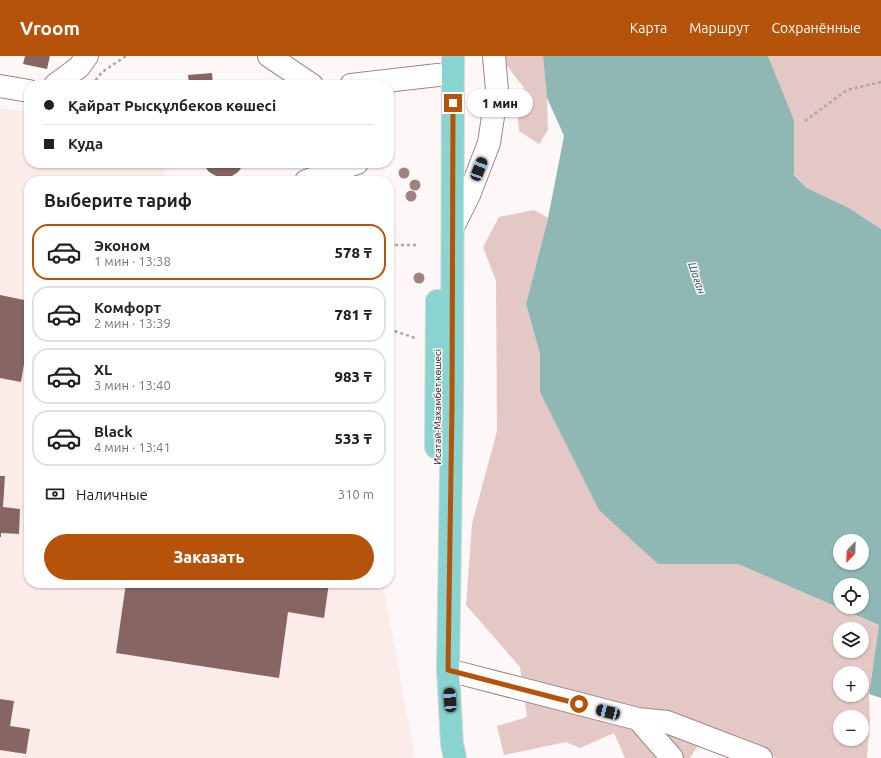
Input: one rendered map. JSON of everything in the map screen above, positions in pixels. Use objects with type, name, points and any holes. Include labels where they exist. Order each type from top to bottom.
[{"type":"main road","points":[[450,753],[448,670],[452,405],[453,56]]},
{"type":"main road","name":"Исатай-Махамбет көшесі","points":[[438,65],[436,405],[438,669],[442,744],[450,753]]},
{"type":"street","points":[[62,80],[79,67],[87,56]]},
{"type":"street","points":[[269,56],[305,80]]},
{"type":"street","points":[[453,228],[469,195],[489,143],[497,90],[494,56]]},
{"type":"street","points":[[373,80],[438,65]]},
{"type":"street","points":[[0,86],[24,90]]},
{"type":"street","points":[[320,176],[343,168]]},
{"type":"street","points":[[448,670],[638,719],[667,722],[761,758]]},
{"type":"street","points":[[638,719],[672,758]]},
{"type":"path","points":[[96,80],[102,72],[126,56]]},
{"type":"path","points":[[804,121],[847,90],[881,82]]},
{"type":"path","points":[[394,245],[418,245]]},
{"type":"path","points":[[394,331],[415,338]]},
{"type":"shaded area","points":[[504,56],[543,56],[548,130],[539,144],[519,131],[517,107],[524,88],[504,62]]},
{"type":"shaded area","points":[[768,56],[881,56],[881,229],[849,208],[807,188],[794,174],[794,120]]},
{"type":"shaded area","points":[[0,108],[24,111],[24,168],[164,168],[165,176],[24,176],[24,588],[384,588],[415,758],[0,758]]},
{"type":"shaded area","points":[[534,210],[548,218],[526,304],[540,354],[540,392],[658,564],[738,564],[833,605],[833,614],[854,614],[879,625],[869,694],[870,721],[869,733],[869,710],[833,710],[833,746],[868,746],[867,758],[776,758],[707,731],[690,758],[625,758],[614,733],[580,748],[566,742],[504,755],[497,726],[527,717],[520,667],[466,605],[472,524],[497,431],[496,281],[483,247],[499,217]]},
{"type":"water","name":"Шаған","points":[[543,56],[768,56],[794,120],[794,175],[807,188],[849,208],[881,229],[881,698],[869,694],[879,625],[854,614],[869,614],[869,578],[833,578],[833,605],[738,564],[658,564],[599,510],[540,392],[540,354],[526,304],[548,218],[564,136],[547,98]]},
{"type":"building","points":[[25,56],[50,56],[47,69],[23,64]]},
{"type":"building","points":[[212,73],[213,80],[188,80],[188,75]]},
{"type":"building","points":[[206,168],[241,168],[232,176],[216,176],[209,172]]},
{"type":"building","points":[[0,295],[24,300],[24,364],[21,382],[0,378]]},
{"type":"building","points":[[0,476],[5,476],[3,507],[20,509],[19,534],[1,533],[0,537]]},
{"type":"building","points":[[125,588],[328,588],[324,618],[288,612],[279,678],[116,653]]},
{"type":"building","points":[[0,699],[14,701],[10,726],[30,729],[26,754],[0,750]]},
{"type":"route","points":[[453,103],[452,405],[448,670],[579,704]]}]
